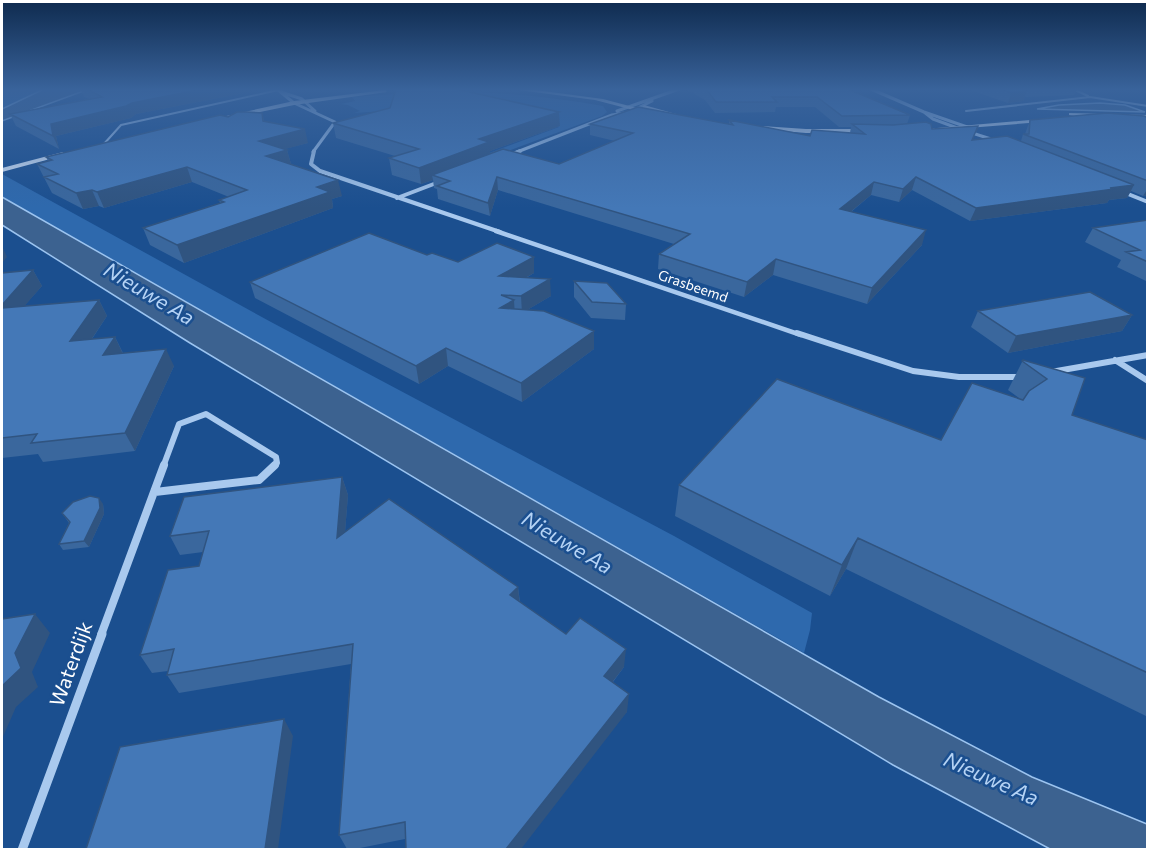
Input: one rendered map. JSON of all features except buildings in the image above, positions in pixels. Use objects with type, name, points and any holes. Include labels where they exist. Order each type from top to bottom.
[{"type":"street","name":"Grasbeemd","points":[[330,129],[312,154],[311,164],[320,171],[898,368],[957,378],[1022,377]]},
{"type":"street","points":[[505,157],[577,129]]},
{"type":"street","points":[[775,129],[806,131],[874,130]]},
{"type":"street","points":[[965,129],[986,137]]},
{"type":"street","points":[[969,129],[997,142]]},
{"type":"street","points":[[92,148],[114,142]]},
{"type":"street","points":[[2,168],[71,153]]},
{"type":"street","points":[[397,198],[440,182]]},
{"type":"street","points":[[1115,189],[1148,202]]},
{"type":"street","points":[[1045,373],[1148,354]]},
{"type":"street","points":[[1115,360],[1148,381]]},
{"type":"street","name":"Waterdijk","points":[[22,849],[179,424],[206,414],[276,457],[277,463],[259,480],[154,492]]},
{"type":"lane","points":[[103,145],[118,129]]},
{"type":"shaded area","points":[[554,129],[568,129],[449,173],[441,171]]},
{"type":"shaded area","points":[[2,174],[271,322],[674,536],[812,613],[804,653],[2,197]]},
{"type":"water","name":"Nieuwe Aa","points":[[2,197],[879,697],[1032,777],[1147,824],[1147,849],[1050,849],[893,765],[190,343],[2,225]]}]
